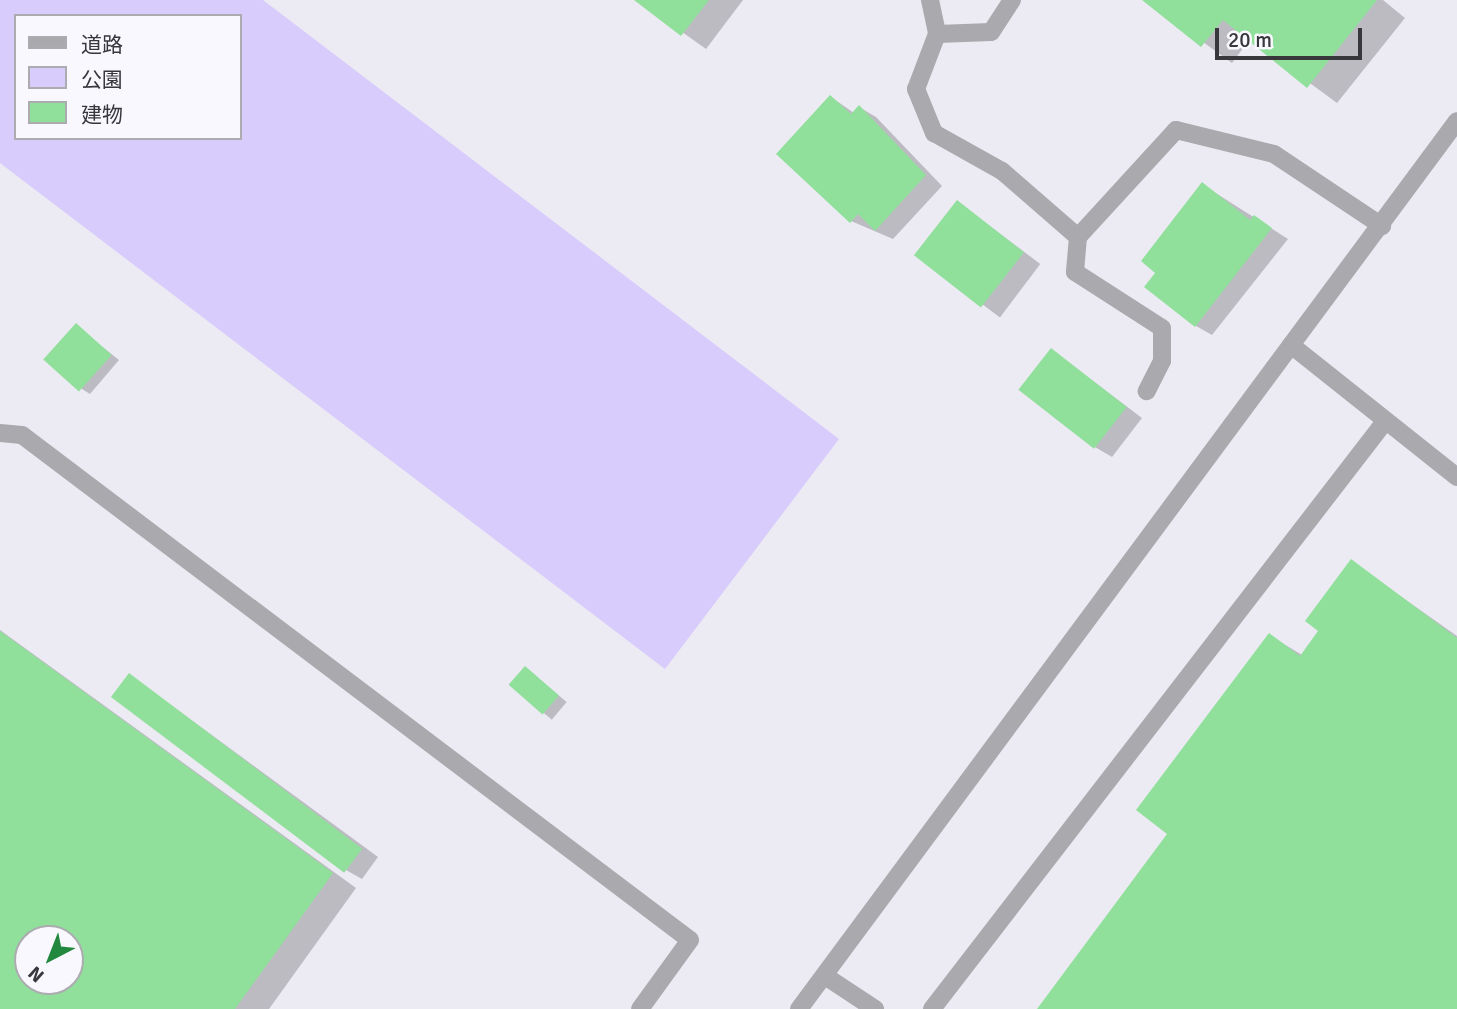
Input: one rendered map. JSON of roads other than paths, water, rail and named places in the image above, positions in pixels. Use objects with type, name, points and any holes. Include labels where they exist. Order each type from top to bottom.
[{"type":"street","points":[[930,0],[937,34],[916,89],[934,133],[1002,171],[1078,237]]},
{"type":"street","points":[[937,34],[991,32],[1012,0]]},
{"type":"street","points":[[799,1009],[1382,226],[1457,121]]},
{"type":"street","points":[[1147,391],[1161,361],[1163,328],[1075,272],[1078,237],[1177,131],[1274,154],[1382,226]]},
{"type":"street","points":[[1291,345],[1383,424],[1457,477]]},
{"type":"street","points":[[932,1009],[1383,424]]},
{"type":"street","points":[[0,433],[22,435],[690,940],[640,1009]]},
{"type":"street","points":[[825,976],[875,1009]]}]
